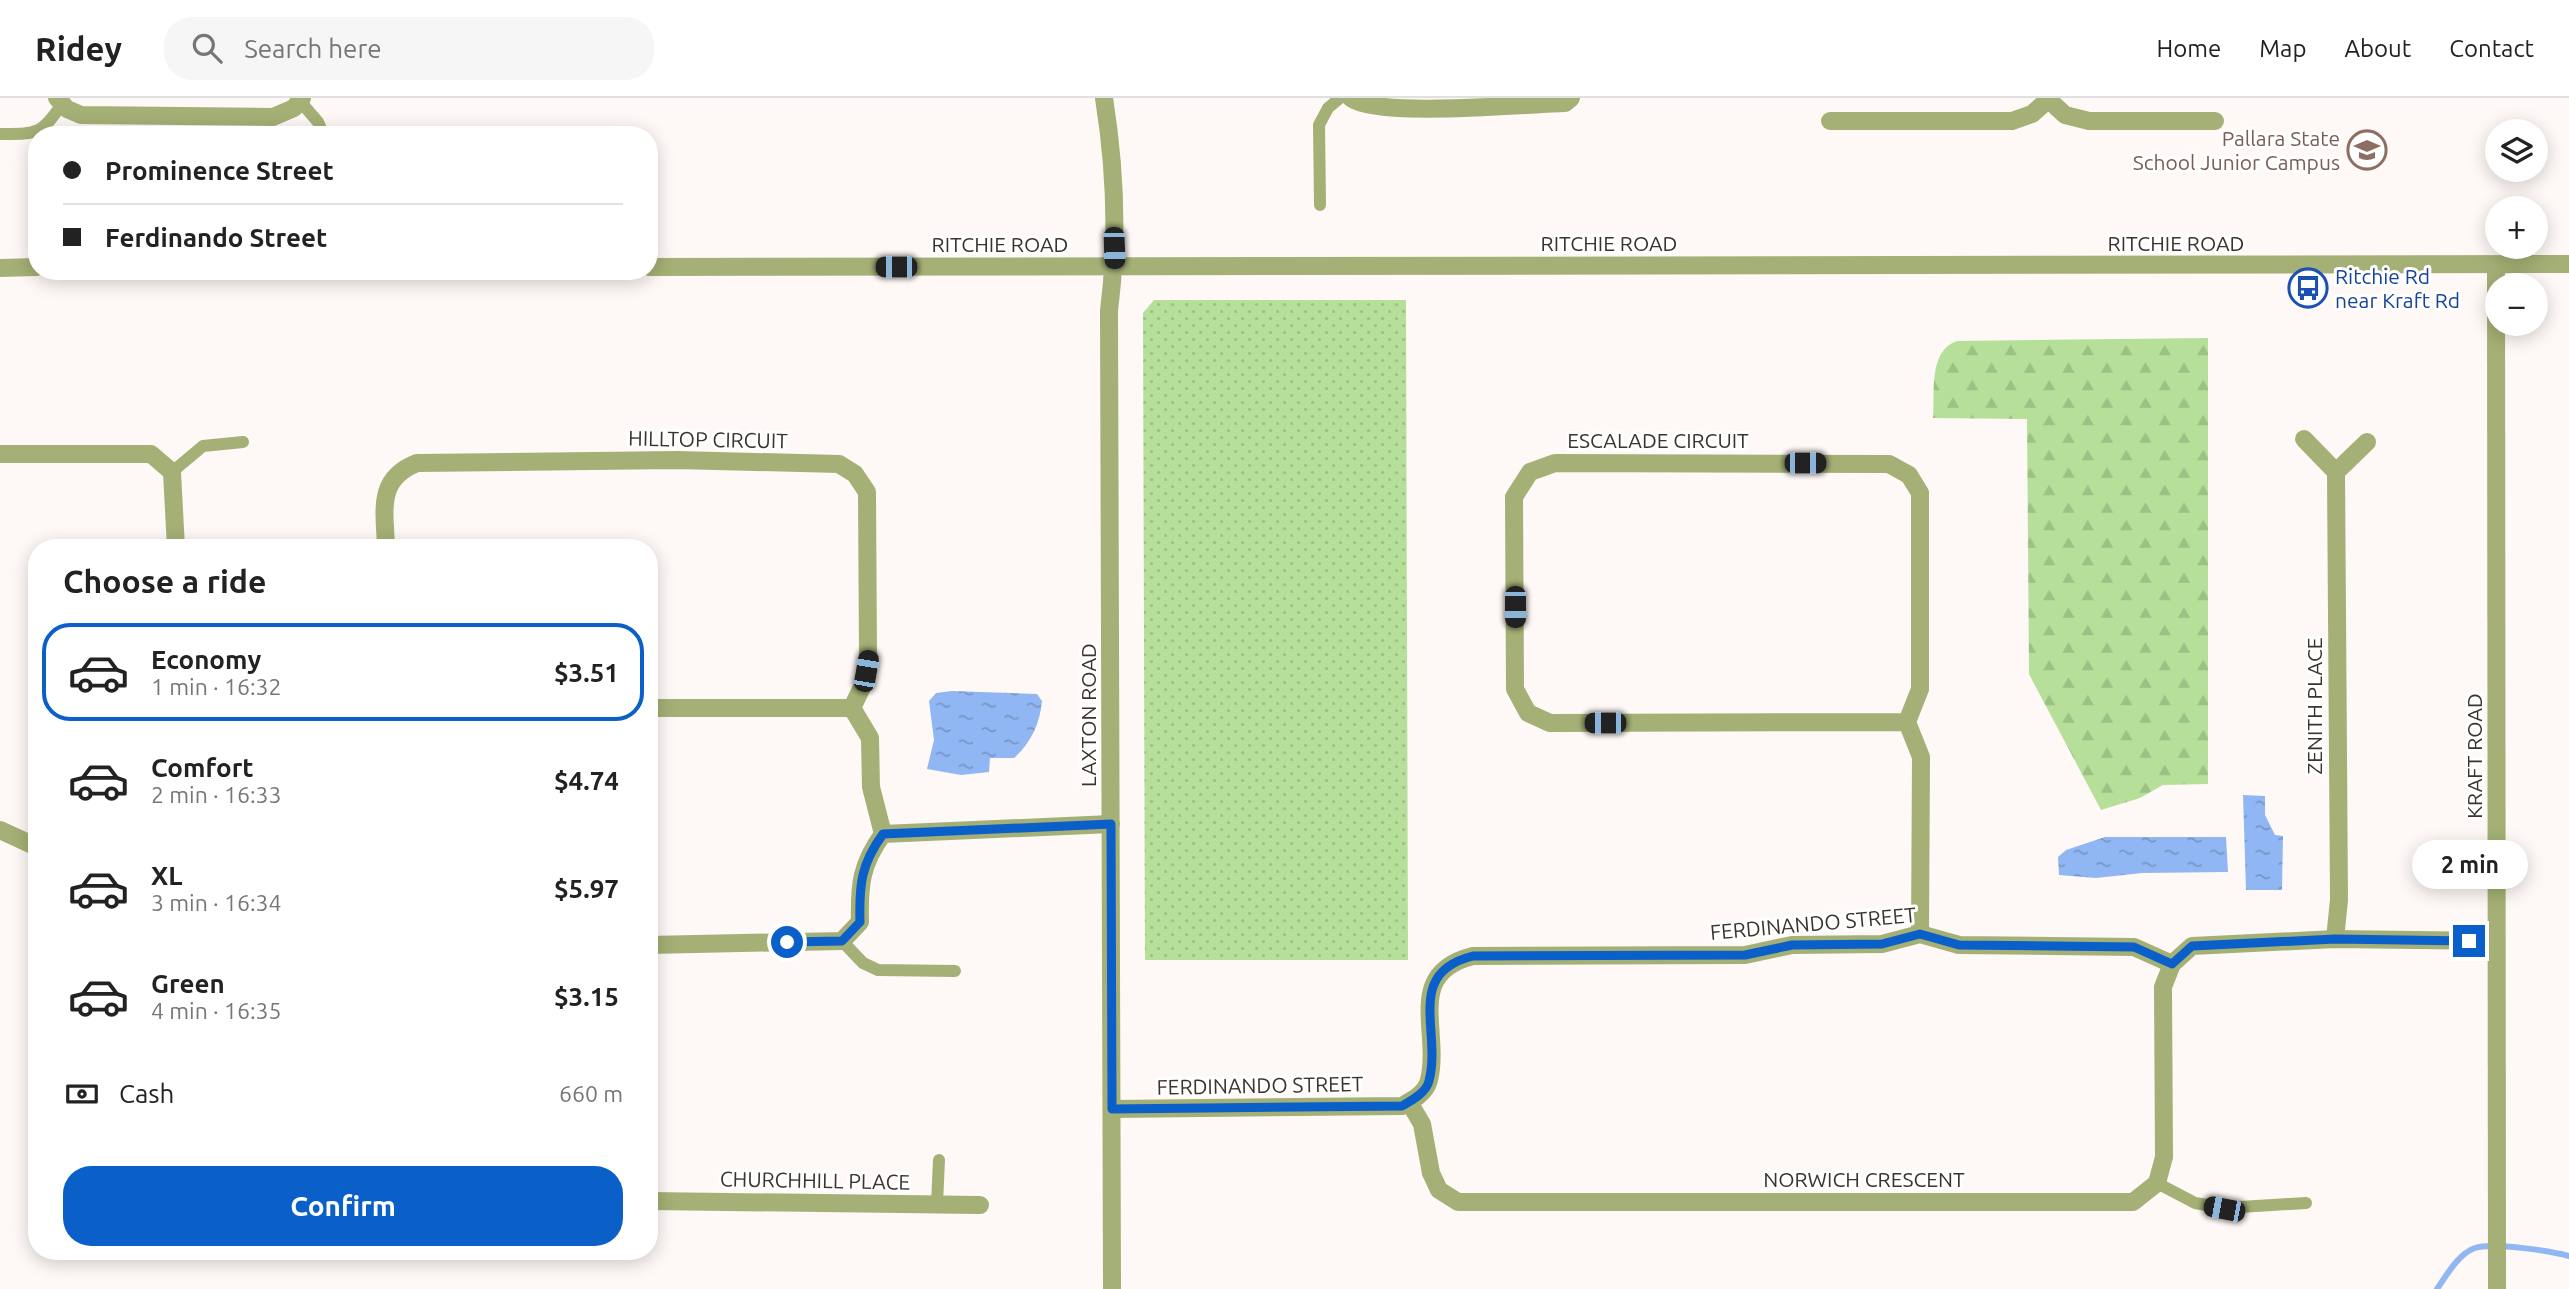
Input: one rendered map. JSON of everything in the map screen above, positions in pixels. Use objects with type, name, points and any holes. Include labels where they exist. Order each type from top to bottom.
[{"type":"street","name":"LAXTON ROAD","points":[[1104,98],[1109,131],[1115,267],[1110,311],[1112,1289]]},
{"type":"street","points":[[1351,98],[1358,103],[1388,108],[1565,103],[1571,98]]},
{"type":"street","points":[[59,101],[82,115],[273,117],[294,108],[301,99]]},
{"type":"street","points":[[1830,121],[2012,121],[2032,114],[2050,99],[2065,115],[2089,121],[2215,121]]},
{"type":"street","name":"RITCHIE ROAD","points":[[658,267],[2569,264]]},
{"type":"street","name":"KRAFT ROAD","points":[[2496,265],[2497,1289]]},
{"type":"street","points":[[0,268],[28,267]]},
{"type":"street","points":[[2304,439],[2336,472],[2367,442]]},
{"type":"street","points":[[0,454],[151,454],[172,472],[176,539]]},
{"type":"street","name":"HILLTOP CIRCUIT","points":[[386,539],[385,492],[402,469],[417,463],[677,460],[839,464],[855,474],[867,492],[868,656],[863,685],[852,708]]},
{"type":"street","name":"ESCALADE CIRCUIT","points":[[1555,463],[1889,464],[1906,473],[1920,493],[1920,689],[1907,722],[1550,723],[1528,713],[1515,689],[1514,497],[1530,472],[1555,463]]},
{"type":"street","name":"ZENITH PLACE","points":[[2335,939],[2339,900],[2336,472]]},
{"type":"street","points":[[658,708],[852,708],[870,738],[871,787],[883,834]]},
{"type":"street","points":[[1907,722],[1921,757],[1920,934]]},
{"type":"street","points":[[883,834],[1111,824]]},
{"type":"street","points":[[0,830],[28,843]]},
{"type":"street","points":[[658,945],[842,941],[860,922],[862,872],[867,856],[883,834]]},
{"type":"street","name":"FERDINANDO STREET","points":[[1112,1109],[1402,1106],[1418,1098],[1429,1082],[1431,990],[1439,972],[1453,961],[1473,956],[1745,955],[1792,945],[1882,944],[1920,934],[1959,945],[2134,947],[2172,964]]},
{"type":"street","points":[[2157,1183],[2164,1157],[2162,987],[2172,964],[2192,946],[2335,939],[2496,941]]},
{"type":"street","name":"NORWICH CRESCENT","points":[[1409,1102],[1422,1124],[1431,1173],[1439,1190],[1458,1202],[2133,1202],[2157,1183]]},
{"type":"street","name":"CHURCHHILL PLACE","points":[[658,1201],[980,1205]]},
{"type":"lane","points":[[1320,205],[1319,125],[1328,108],[1340,98]]},
{"type":"lane","points":[[301,99],[320,126]]},
{"type":"lane","points":[[46,126],[59,101]]},
{"type":"lane","points":[[0,134],[28,134]]},
{"type":"lane","points":[[172,472],[203,446],[243,442]]},
{"type":"lane","points":[[842,941],[863,963],[878,970],[955,971]]},
{"type":"lane","points":[[937,1204],[939,1160]]},
{"type":"lane","points":[[2157,1183],[2195,1203],[2224,1209],[2306,1203]]},
{"type":"green space","points":[[1154,300],[1406,300],[1408,960],[1145,960],[1143,313]]},
{"type":"green space","points":[[2208,338],[2208,784],[2163,785],[2140,798],[2101,810],[2029,674],[2027,419],[1933,418],[1937,363],[1948,346],[1957,341]]},
{"type":"water","points":[[952,691],[1037,694],[1042,701],[1034,732],[1014,758],[990,758],[989,772],[961,775],[927,769],[934,740],[929,701],[936,693]]},
{"type":"water","points":[[2243,795],[2265,796],[2265,815],[2275,835],[2283,836],[2282,890],[2246,890]]},
{"type":"water","points":[[2105,837],[2226,837],[2228,872],[2142,873],[2096,878],[2059,875],[2058,857],[2066,850]]},
{"type":"waterway","points":[[2437,1289],[2458,1260],[2475,1248],[2508,1247],[2569,1256]]},
{"type":"place","name":"Pallara State School Junior Campus","points":[[2367,150]]},
{"type":"place","name":"Ritchie Rd near Kraft Rd","points":[[2308,288]]},
{"type":"route","points":[[787,942],[842,941],[860,922],[862,872],[867,856],[883,834],[1111,824],[1112,1109],[1402,1106],[1418,1098],[1429,1082],[1431,990],[1439,972],[1453,961],[1473,956],[1745,955],[1792,945],[1882,944],[1920,934],[1959,945],[2134,947],[2172,964],[2192,946],[2335,939],[2469,941]]}]
